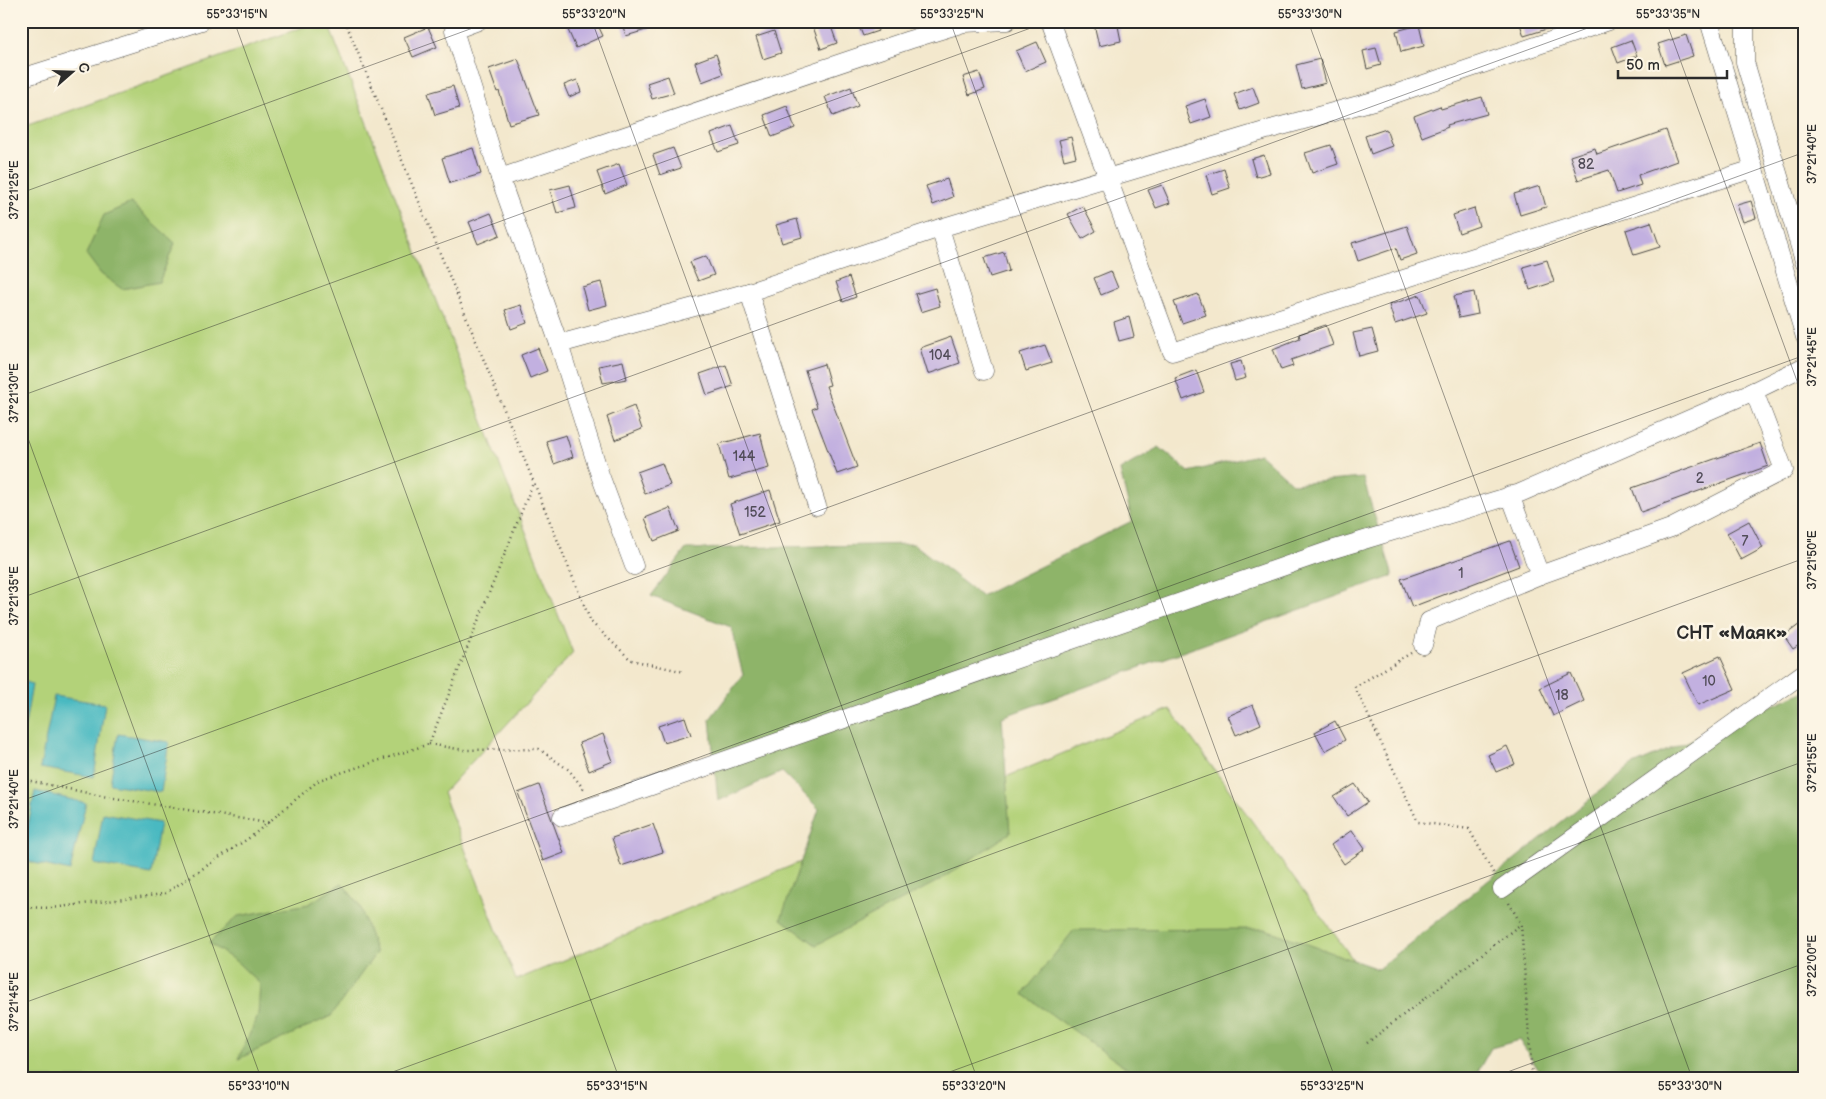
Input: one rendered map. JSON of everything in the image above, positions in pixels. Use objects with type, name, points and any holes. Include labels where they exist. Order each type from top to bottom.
[{"type":"street","points":[[21,78],[202,21]]},
{"type":"street","points":[[478,21],[454,30],[500,178],[559,344],[600,475],[634,566]]},
{"type":"street","points":[[500,178],[908,40],[964,23],[1007,21]]},
{"type":"street","points":[[1050,21],[1172,352],[1753,169]]},
{"type":"street","points":[[559,344],[749,292],[940,228],[1267,130],[1377,100],[1609,21]]},
{"type":"street","points":[[1710,21],[1805,337]]},
{"type":"street","points":[[1745,21],[1744,62],[1805,264]]},
{"type":"street","points":[[940,228],[984,371]]},
{"type":"street","points":[[749,292],[817,506]]},
{"type":"street","points":[[562,817],[1331,550],[1510,495],[1754,391],[1805,366]]},
{"type":"street","points":[[1423,645],[1429,621],[1540,575],[1671,528],[1784,470],[1754,391]]},
{"type":"street","points":[[1510,495],[1540,575]]},
{"type":"street","points":[[1502,889],[1805,672]]},
{"type":"path","points":[[345,21],[592,622],[631,660],[685,672]]},
{"type":"path","points":[[429,744],[534,481]]},
{"type":"path","points":[[1423,645],[1355,687],[1418,822],[1470,829],[1521,924],[1532,1078]]},
{"type":"path","points":[[21,907],[51,908],[164,894],[252,836],[318,780],[429,744],[464,750],[539,749],[569,770],[597,805]]},
{"type":"path","points":[[21,779],[102,796],[268,823]]},
{"type":"path","points":[[1367,1043],[1521,924]]},
{"type":"green space","points":[[320,21],[327,21],[573,653],[443,793],[516,980],[1170,709],[1357,965],[1317,1078],[21,1078],[21,127]]},
{"type":"green space","points":[[131,203],[175,243],[159,282],[122,289],[101,274],[86,254],[104,215]]},
{"type":"green space","points":[[1159,447],[1189,472],[1260,454],[1293,484],[1363,478],[1393,576],[1002,717],[1010,833],[940,880],[816,945],[781,919],[819,809],[782,772],[718,801],[710,719],[743,675],[731,627],[651,596],[686,549],[914,544],[981,596],[1132,521],[1120,470]]},
{"type":"green space","points":[[1805,691],[1805,1078],[1544,1078],[1519,1040],[1491,1048],[1474,1078],[1140,1078],[1023,994],[1074,930],[1265,929],[1378,969],[1631,766]]},
{"type":"green space","points":[[342,883],[360,906],[376,953],[331,1016],[238,1059],[258,1016],[260,984],[237,962],[209,943],[238,916],[309,904]]},
{"type":"water","points":[[21,679],[32,685],[21,748]]},
{"type":"water","points":[[54,696],[105,704],[94,777],[40,768]]},
{"type":"water","points":[[118,734],[169,742],[161,792],[110,784]]},
{"type":"water","points":[[35,791],[86,803],[70,871],[21,860]]},
{"type":"water","points":[[103,813],[160,823],[151,874],[94,864]]},
{"type":"building","points":[[564,21],[596,21],[603,36],[576,48]]},
{"type":"building","points":[[630,21],[666,21],[666,24],[626,36],[622,24]]},
{"type":"building","points":[[819,21],[829,21],[837,43],[821,49],[812,24]]},
{"type":"building","points":[[857,21],[875,21],[878,31],[863,36]]},
{"type":"building","points":[[1105,21],[1117,21],[1121,41],[1099,46],[1094,24]]},
{"type":"building","points":[[1519,21],[1562,21],[1563,24],[1524,36]]},
{"type":"building","points":[[1419,25],[1424,46],[1401,52],[1396,31]]},
{"type":"building","points":[[428,27],[437,47],[413,57],[404,37]]},
{"type":"building","points":[[774,31],[781,53],[763,59],[756,37]]},
{"type":"building","points":[[1686,35],[1693,56],[1665,65],[1658,44]]},
{"type":"building","points":[[1631,40],[1637,56],[1618,63],[1612,47]]},
{"type":"building","points":[[1037,42],[1046,62],[1025,71],[1016,51]]},
{"type":"building","points":[[1376,48],[1381,65],[1367,69],[1363,51]]},
{"type":"building","points":[[716,54],[723,74],[702,82],[695,62]]},
{"type":"building","points":[[518,59],[539,115],[509,124],[499,91],[497,92],[489,69]]},
{"type":"building","points":[[1320,59],[1326,83],[1302,89],[1296,65]]},
{"type":"building","points":[[979,72],[985,89],[969,95],[963,77]]},
{"type":"building","points":[[668,76],[674,93],[652,99],[647,83]]},
{"type":"building","points":[[577,80],[581,92],[569,97],[564,85]]},
{"type":"building","points":[[453,86],[459,108],[435,115],[428,93]]},
{"type":"building","points":[[851,87],[858,106],[833,116],[825,97]]},
{"type":"building","points":[[1253,87],[1259,103],[1240,110],[1234,94]]},
{"type":"building","points":[[1482,97],[1487,114],[1447,125],[1448,127],[1422,137],[1414,116],[1440,106],[1441,109]]},
{"type":"building","points":[[1205,99],[1211,117],[1191,124],[1185,106]]},
{"type":"building","points":[[787,106],[795,128],[772,137],[764,115]]},
{"type":"building","points":[[732,126],[739,145],[718,152],[711,134]]},
{"type":"building","points":[[1386,129],[1392,146],[1371,154],[1365,136]]},
{"type":"building","points":[[1666,130],[1677,161],[1638,175],[1641,185],[1617,193],[1609,170],[1578,180],[1570,156],[1595,148],[1597,154]]},
{"type":"building","points":[[1071,137],[1076,157],[1064,160],[1059,140]]},
{"type":"building","points":[[1331,145],[1338,164],[1312,173],[1305,153]]},
{"type":"building","points":[[473,148],[481,174],[450,183],[442,158]]},
{"type":"building","points":[[673,148],[681,168],[660,175],[653,155]]},
{"type":"building","points":[[1264,155],[1270,173],[1256,177],[1251,159]]},
{"type":"building","points":[[619,164],[627,185],[605,194],[597,172]]},
{"type":"building","points":[[1224,169],[1230,188],[1212,194],[1206,175]]},
{"type":"building","points":[[947,179],[953,197],[933,205],[926,186]]},
{"type":"building","points":[[570,185],[576,208],[557,213],[550,190]]},
{"type":"building","points":[[1162,185],[1170,203],[1156,208],[1148,190]]},
{"type":"building","points":[[1540,186],[1546,207],[1520,215],[1514,194]]},
{"type":"building","points":[[1751,201],[1756,218],[1743,222],[1737,205]]},
{"type":"building","points":[[1083,206],[1096,231],[1082,239],[1068,214]]},
{"type":"building","points":[[1474,208],[1479,226],[1459,233],[1453,215]]},
{"type":"building","points":[[491,213],[500,235],[478,244],[469,222]]},
{"type":"building","points":[[797,219],[802,237],[782,243],[776,225]]},
{"type":"building","points":[[1651,222],[1660,247],[1634,255],[1626,230]]},
{"type":"building","points":[[1407,226],[1417,254],[1400,260],[1396,248],[1358,261],[1352,243]]},
{"type":"building","points":[[1004,252],[1009,271],[990,277],[984,258]]},
{"type":"building","points":[[706,256],[714,275],[698,281],[690,262]]},
{"type":"building","points":[[1547,260],[1554,282],[1530,290],[1523,267]]},
{"type":"building","points":[[1111,271],[1118,288],[1101,295],[1094,278]]},
{"type":"building","points":[[849,277],[856,297],[843,302],[836,282]]},
{"type":"building","points":[[601,282],[607,305],[588,310],[582,287]]},
{"type":"building","points":[[935,288],[940,306],[921,312],[915,294]]},
{"type":"building","points":[[1474,292],[1478,314],[1459,318],[1454,296]]},
{"type":"building","points":[[1198,294],[1206,315],[1182,323],[1174,302]]},
{"type":"building","points":[[1420,295],[1427,313],[1395,324],[1389,305]]},
{"type":"building","points":[[521,305],[527,323],[511,329],[505,310]]},
{"type":"building","points":[[1129,317],[1134,337],[1119,341],[1114,322]]},
{"type":"building","points":[[1326,325],[1333,345],[1291,360],[1293,366],[1281,370],[1273,349],[1300,338],[1299,334]]},
{"type":"building","points":[[1372,329],[1378,351],[1359,356],[1353,333]]},
{"type":"building","points":[[951,337],[960,363],[928,374],[920,348]]},
{"type":"building","points":[[1045,345],[1052,363],[1026,371],[1020,353]]},
{"type":"building","points":[[538,348],[547,371],[530,378],[521,355]]},
{"type":"building","points":[[623,361],[627,379],[603,383],[599,366]]},
{"type":"building","points":[[1241,361],[1246,378],[1235,381],[1230,364]]},
{"type":"building","points":[[824,364],[830,385],[826,386],[857,467],[837,474],[812,409],[817,407],[805,370]]},
{"type":"building","points":[[726,365],[733,386],[707,395],[700,374]]},
{"type":"building","points":[[1196,370],[1204,392],[1183,400],[1175,378]]},
{"type":"building","points":[[634,406],[642,429],[615,440],[607,417]]},
{"type":"building","points":[[760,433],[769,468],[729,479],[719,444]]},
{"type":"building","points":[[566,435],[573,457],[554,464],[546,441]]},
{"type":"building","points":[[1760,443],[1768,466],[1641,512],[1632,488]]},
{"type":"building","points":[[662,463],[670,485],[645,494],[637,472]]},
{"type":"building","points":[[770,490],[780,521],[740,534],[730,504]]},
{"type":"building","points":[[670,508],[679,531],[654,541],[645,518]]},
{"type":"building","points":[[1749,521],[1763,548],[1741,560],[1727,533]]},
{"type":"building","points":[[1510,541],[1519,566],[1412,607],[1401,579]]},
{"type":"building","points":[[1800,624],[1805,631],[1805,641],[1793,649],[1784,636]]},
{"type":"building","points":[[1720,656],[1735,689],[1698,705],[1683,673]]},
{"type":"building","points":[[1571,673],[1584,701],[1553,716],[1540,688]]},
{"type":"building","points":[[1253,705],[1261,724],[1236,735],[1228,716]]},
{"type":"building","points":[[685,717],[691,735],[664,743],[658,726]]},
{"type":"building","points":[[1335,721],[1345,740],[1325,751],[1315,732]]},
{"type":"building","points":[[603,734],[613,761],[589,771],[579,743]]},
{"type":"building","points":[[1507,746],[1515,764],[1496,772],[1488,755]]},
{"type":"building","points":[[1355,784],[1368,802],[1347,816],[1334,797]]},
{"type":"building","points":[[539,785],[564,853],[543,861],[518,793]]},
{"type":"building","points":[[653,824],[663,852],[621,866],[612,838]]},
{"type":"building","points":[[1352,830],[1365,849],[1344,864],[1331,845]]},
{"type":"district","name":"СНТ «Маяк»","points":[[1732,633]]}]
